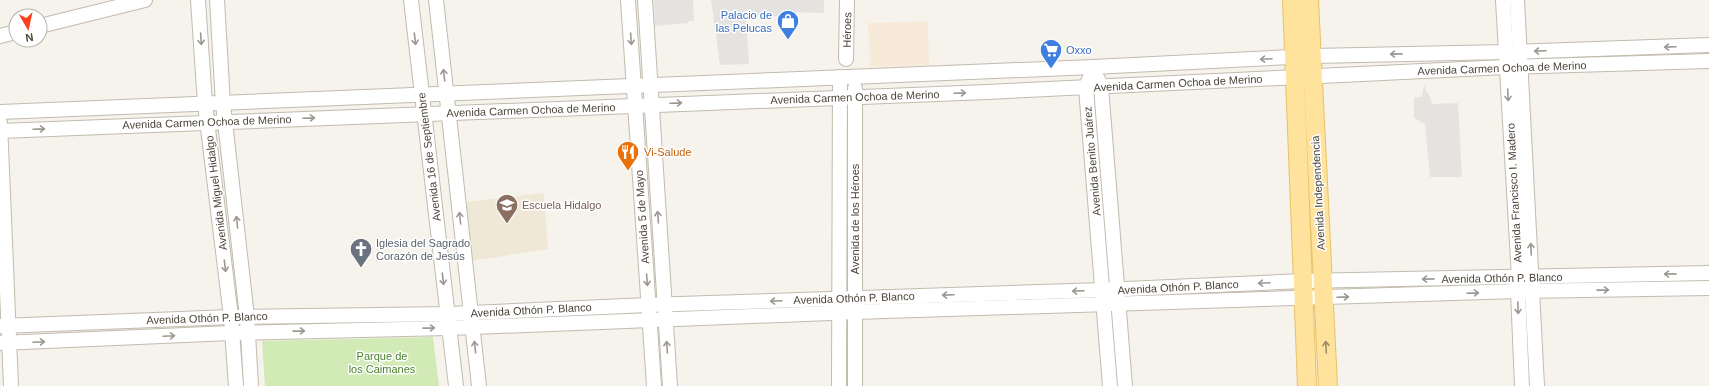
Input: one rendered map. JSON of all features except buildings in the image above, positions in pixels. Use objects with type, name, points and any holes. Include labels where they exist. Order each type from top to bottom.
[{"type":"main road","name":"Avenida Independencia","points":[[1292,0],[1307,386]]},
{"type":"main road","name":"Avenida Independencia","points":[[1309,0],[1328,386]]},
{"type":"street","points":[[48,24],[145,0]]},
{"type":"street","name":"Avenida Miguel Hidalgo","points":[[198,0],[205,104],[231,317],[236,386]]},
{"type":"street","name":"Avenida Miguel Hidalgo","points":[[217,0],[224,104],[246,317],[251,386]]},
{"type":"street","name":"Avenida 16 de Septiembre","points":[[411,0],[456,386]]},
{"type":"street","points":[[436,0],[479,386]]},
{"type":"street","name":"Avenida 5 de Mayo","points":[[628,0],[635,86],[648,320],[654,386]]},
{"type":"street","name":"Avenida 5 de Mayo","points":[[645,0],[670,386]]},
{"type":"street","name":"Héroes","points":[[846,60],[847,0]]},
{"type":"street","name":"Avenida Francisco I. Madero","points":[[1503,0],[1506,68],[1523,282],[1532,292],[1537,386]]},
{"type":"street","name":"Avenida Francisco I. Madero","points":[[1517,0],[1520,52],[1523,282],[1522,386]]},
{"type":"street","name":"Avenida Carmen Ochoa de Merino","points":[[0,112],[650,86],[840,76],[1093,67],[1312,56],[1520,52],[1709,46]]},
{"type":"street","points":[[1426,71],[1427,54]]},
{"type":"street","points":[[1218,61],[1220,82]]},
{"type":"street","name":"Avenida Carmen Ochoa de Merino","points":[[0,131],[424,113],[635,106],[651,104],[1086,88],[1520,67],[1709,61]]},
{"type":"street","name":"Avenida Benito Juárez","points":[[1093,67],[1101,87],[1125,386]]},
{"type":"street","name":"Avenida Benito Juárez","points":[[1093,67],[1086,88],[1110,386]]},
{"type":"street","points":[[986,71],[987,92]]},
{"type":"street","name":"Avenida de los Héroes","points":[[839,386],[840,76]]},
{"type":"street","name":"Avenida de los Héroes","points":[[855,76],[855,386]]},
{"type":"street","points":[[703,83],[704,102]]},
{"type":"street","points":[[522,90],[523,110]]},
{"type":"street","points":[[0,112],[4,326],[11,386]]},
{"type":"street","name":"Avenida Othón P. Blanco","points":[[471,319],[648,320],[1104,305],[1303,290],[1523,282],[1709,273]]},
{"type":"street","name":"Avenida Othón P. Blanco","points":[[1532,292],[1709,288]]},
{"type":"street","name":"Avenida Othón P. Blanco","points":[[5,343],[247,333],[448,321],[648,305],[1103,290],[1303,290]]},
{"type":"street","name":"Avenida Othón P. Blanco","points":[[4,326],[231,317],[448,321]]},
{"type":"shaded area","points":[[654,0],[693,0],[694,21],[688,21],[688,23],[655,26]]},
{"type":"shaded area","points":[[711,0],[824,0],[824,13],[790,12],[789,16],[746,16],[749,64],[720,65]]},
{"type":"shaded area","points":[[928,21],[929,65],[870,67],[868,23]]},
{"type":"shaded area","points":[[1424,84],[1432,104],[1458,103],[1462,177],[1430,177],[1425,124],[1414,118],[1414,97],[1422,97]]},
{"type":"shaded area","name":"Escuela Hidalgo","points":[[544,193],[548,249],[471,261],[465,202]]},
{"type":"green space","name":"Parque de los Caimanes","points":[[433,337],[439,386],[265,386],[262,341]]},
{"type":"place","name":"Palacio de las Pelucas","points":[[788,40]]},
{"type":"place","name":"Oxxo","points":[[1051,70]]},
{"type":"place","name":"Vi-Salude","points":[[628,172]]},
{"type":"place","name":"Escuela Hidalgo","points":[[507,224]]},
{"type":"place","name":"Iglesia del Sagrado Corazón de Jesús","points":[[361,268]]}]
